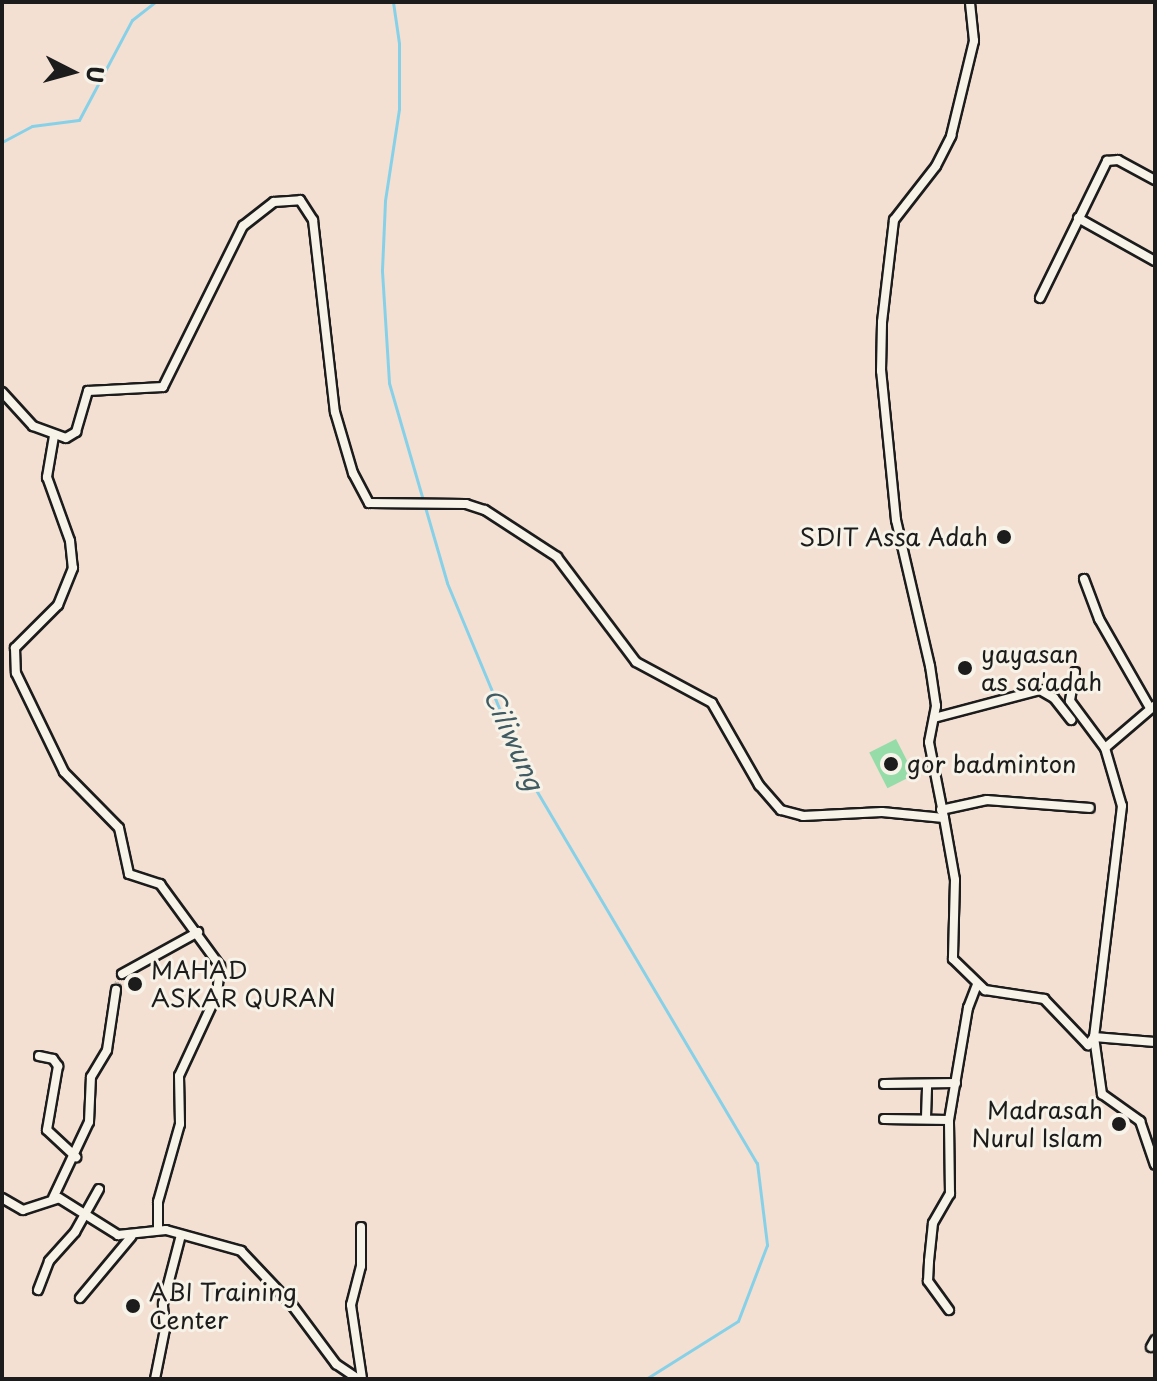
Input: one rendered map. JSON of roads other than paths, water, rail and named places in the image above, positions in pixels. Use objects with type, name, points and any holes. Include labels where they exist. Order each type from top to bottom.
[{"type":"street","points":[[970,2],[974,41],[951,136],[936,166],[894,220],[882,322],[881,371],[896,520],[930,666],[934,718],[929,742],[955,880],[950,954],[977,985],[1044,999],[1088,1045],[1094,1037]]},
{"type":"street","points":[[1040,298],[1107,161],[1118,160],[1155,180]]},
{"type":"street","points":[[2,392],[33,426],[54,436],[74,435],[85,394],[93,388],[163,387],[243,226],[274,202],[295,198],[305,204],[313,220],[335,412],[348,458],[369,503],[384,506],[448,504],[485,510],[557,557],[636,662],[716,707],[759,785],[781,810],[803,816],[882,812],[942,814],[987,800],[1090,808]]},
{"type":"street","points":[[1078,218],[1155,261]]},
{"type":"street","points":[[54,436],[47,477],[70,541],[73,568],[58,605],[15,648],[16,673],[64,772],[119,828],[131,877],[160,884],[217,959],[220,986],[179,1076],[180,1124],[158,1202],[158,1230]]},
{"type":"street","points":[[1084,579],[1099,619],[1153,706],[1105,748]]},
{"type":"street","points":[[1075,672],[1070,701],[1105,748],[1122,806],[1094,1037],[1102,1094],[1140,1121],[1155,1165]]},
{"type":"street","points":[[934,718],[979,709],[1033,690],[1050,694],[1071,720]]},
{"type":"street","points":[[122,974],[198,932]]},
{"type":"street","points":[[949,1310],[928,1281],[933,1223],[950,1194],[949,1120],[968,1008],[977,985]]},
{"type":"street","points":[[2,1198],[23,1210],[53,1198],[76,1157],[91,1111],[92,1072],[107,1050],[116,990]]},
{"type":"street","points":[[1094,1037],[1155,1042]]},
{"type":"street","points":[[39,1056],[53,1059],[58,1066],[47,1130],[76,1157]]},
{"type":"street","points":[[884,1084],[956,1083]]},
{"type":"street","points":[[926,1117],[927,1084]]},
{"type":"street","points":[[884,1119],[926,1117],[949,1120]]},
{"type":"street","points":[[38,1290],[49,1261],[72,1237],[99,1189]]},
{"type":"street","points":[[53,1198],[112,1232],[131,1237],[158,1230],[246,1254],[336,1364],[360,1379]]},
{"type":"street","points":[[360,1379],[351,1305],[361,1266],[361,1227]]},
{"type":"street","points":[[155,1379],[165,1329],[163,1304],[181,1235]]},
{"type":"street","points":[[80,1298],[131,1237]]},
{"type":"waterway","points":[[2,142],[32,126],[79,120],[132,20],[155,2]]},
{"type":"waterway","name":"Ciliwung","points":[[393,2],[399,43],[399,109],[385,201],[382,271],[389,383],[447,583],[526,773],[757,1163],[767,1245],[738,1321],[646,1379]]},
{"type":"tunnel","points":[[116,990],[122,974]]},
{"type":"place","name":"SDIT Assa Adah","points":[[1004,537]]},
{"type":"place","name":"yayasan as sa'adah","points":[[965,668]]},
{"type":"place","name":"gor badminton","points":[[891,764]]},
{"type":"place","name":"MAHAD ASKAR QURAN","points":[[135,984]]},
{"type":"place","name":"Madrasah Nurul Islam","points":[[1119,1124]]},
{"type":"place","name":"ABI Training Center","points":[[133,1306]]}]
